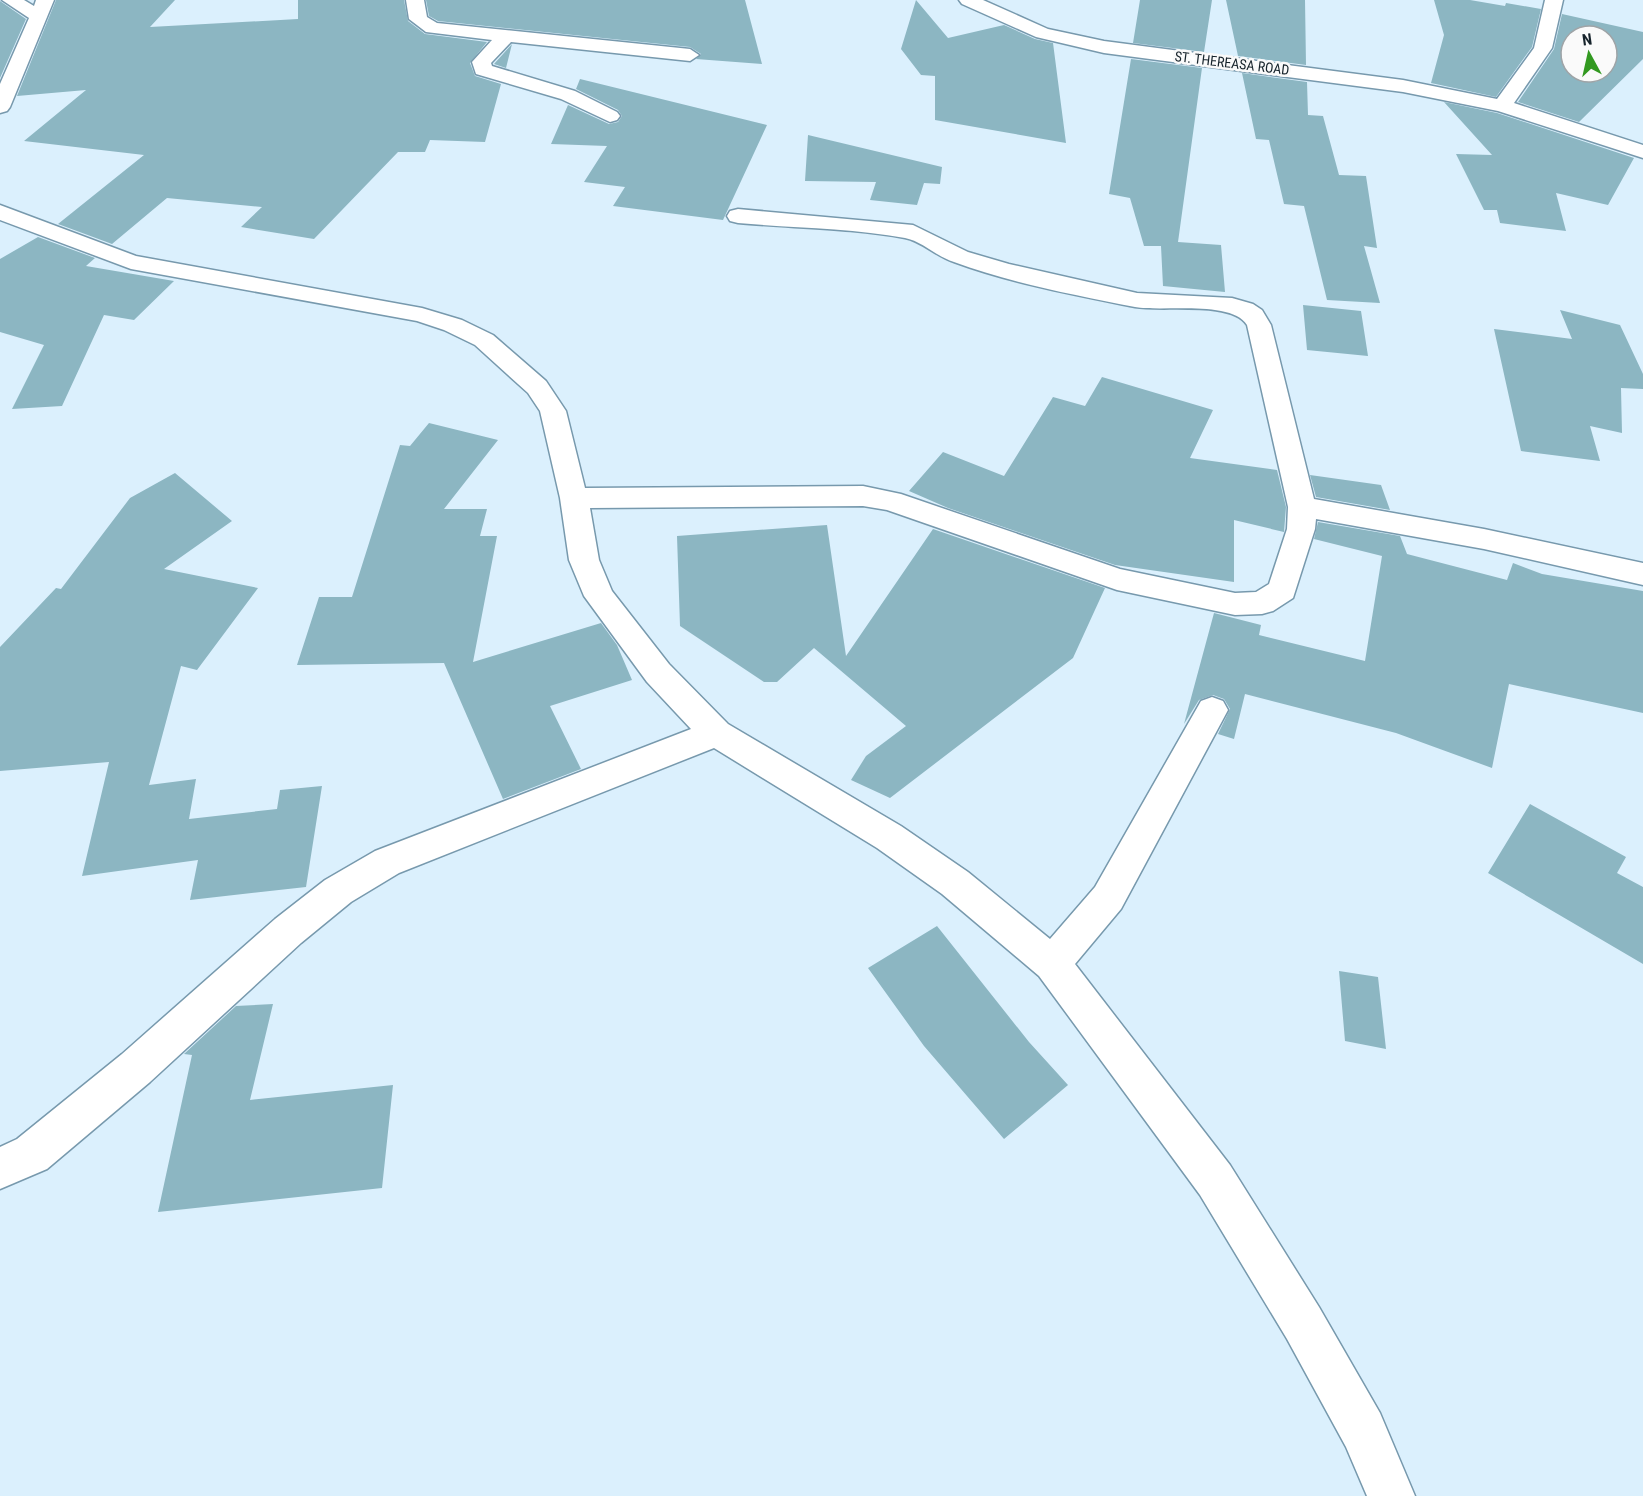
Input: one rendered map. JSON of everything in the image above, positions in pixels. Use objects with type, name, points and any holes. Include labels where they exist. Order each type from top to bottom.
[{"type":"street","points":[[0,107],[41,8],[11,0]]},
{"type":"street","points":[[415,0],[422,24],[441,29],[690,55]]},
{"type":"street","name":"ST. THEREASA ROAD","points":[[968,0],[1042,33],[1104,47],[1403,86],[1502,106],[1643,152]]},
{"type":"street","points":[[1502,106],[1543,48],[1554,0]]},
{"type":"street","points":[[506,36],[481,62],[483,70],[568,95],[610,116]]},
{"type":"street","points":[[0,212],[132,262],[422,315],[453,325],[484,340],[537,387],[553,411],[574,498],[584,560],[599,596],[658,673],[716,733],[898,844],[955,883],[1052,964],[1215,1179],[1303,1323],[1363,1430],[1391,1496]]},
{"type":"street","points":[[574,498],[863,496],[891,501],[1117,579],[1235,604],[1262,603],[1282,590],[1301,529],[1302,507],[1259,325],[1253,315],[1245,309],[1224,303],[1163,303],[1137,300],[1004,270],[960,257],[913,232],[738,216]]},
{"type":"street","points":[[1302,507],[1484,539],[1643,574]]},
{"type":"street","points":[[1052,964],[1108,898],[1212,710]]},
{"type":"street","points":[[0,1168],[32,1154],[128,1076],[288,930],[338,891],[387,862],[716,733]]},
{"type":"building","points":[[56,0],[175,0],[150,27],[298,19],[298,0],[404,0],[408,21],[425,34],[487,42],[470,63],[475,76],[501,84],[485,142],[430,140],[425,152],[398,152],[314,239],[241,227],[262,207],[167,198],[112,244],[58,224],[144,155],[24,141],[86,90],[17,96]]},
{"type":"building","points":[[426,0],[745,0],[762,64],[696,59],[701,54],[690,47],[438,21],[429,16]]},
{"type":"building","points":[[916,0],[948,38],[1004,25],[1035,39],[1053,43],[1066,143],[935,120],[935,76],[921,75],[901,49]]},
{"type":"building","points":[[1140,0],[1212,0],[1204,52],[1133,43]]},
{"type":"building","points":[[1226,0],[1305,0],[1306,65],[1238,56]]},
{"type":"building","points":[[1434,0],[1470,0],[1505,6],[1506,3],[1541,9],[1532,47],[1496,97],[1431,83],[1444,35]]},
{"type":"building","points":[[0,1],[26,19],[0,78]]},
{"type":"building","points":[[1562,14],[1607,24],[1560,24]]},
{"type":"building","points":[[1559,27],[1559,84],[1618,84],[1579,122],[1518,102],[1554,49]]},
{"type":"building","points":[[1619,27],[1643,32],[1643,59],[1619,83]]},
{"type":"building","points":[[512,44],[506,68],[494,64]]},
{"type":"building","points":[[1131,59],[1202,68],[1178,242],[1221,245],[1225,292],[1163,286],[1161,246],[1144,246],[1130,198],[1109,194]]},
{"type":"building","points":[[1242,73],[1307,82],[1308,115],[1323,116],[1339,175],[1366,176],[1377,248],[1364,246],[1380,303],[1327,300],[1304,206],[1284,204],[1269,140],[1256,139]]},
{"type":"building","points":[[580,79],[767,125],[723,220],[613,206],[625,187],[584,182],[607,146],[551,144],[568,105],[609,124],[618,122],[622,116],[618,110],[576,89]]},
{"type":"building","points":[[1444,102],[1497,113],[1634,158],[1608,205],[1556,193],[1566,231],[1500,223],[1497,210],[1484,210],[1456,154],[1492,155]]},
{"type":"building","points":[[808,135],[942,167],[940,184],[924,183],[917,205],[870,200],[876,182],[805,181]]},
{"type":"building","points":[[38,237],[95,258],[86,266],[174,281],[134,320],[104,315],[62,406],[12,409],[44,345],[0,332],[0,259]]},
{"type":"building","points":[[1303,305],[1361,311],[1368,356],[1307,350]]},
{"type":"building","points":[[1560,310],[1620,325],[1643,374],[1643,389],[1621,388],[1622,433],[1590,426],[1600,461],[1521,451],[1494,329],[1572,339]]},
{"type":"building","points":[[1102,377],[1213,410],[1190,458],[1277,470],[1286,507],[1284,532],[1234,520],[1234,582],[1115,565],[948,508],[909,491],[943,452],[1004,476],[1053,397],[1085,406]]},
{"type":"building","points":[[429,423],[498,440],[444,509],[487,509],[480,536],[497,536],[473,662],[601,623],[617,645],[632,680],[550,706],[581,769],[503,799],[444,663],[297,665],[319,597],[352,597],[400,445],[410,446]]},
{"type":"building","points":[[175,473],[232,521],[164,569],[258,588],[197,670],[181,666],[149,785],[196,779],[189,819],[277,809],[280,790],[322,786],[306,887],[190,900],[198,860],[82,876],[109,762],[0,771],[0,647],[56,588],[61,589],[130,498]]},
{"type":"building","points":[[1310,475],[1381,485],[1390,510],[1316,497]]},
{"type":"building","points":[[1318,522],[1400,536],[1407,554],[1507,580],[1513,563],[1542,574],[1643,591],[1643,713],[1509,684],[1492,768],[1396,733],[1245,694],[1234,739],[1218,734],[1230,709],[1224,699],[1213,695],[1199,700],[1184,724],[1214,613],[1261,625],[1259,635],[1365,661],[1382,556],[1314,539]]},
{"type":"building","points":[[827,525],[846,656],[933,529],[1105,588],[1073,658],[890,798],[851,780],[866,756],[906,726],[814,648],[777,682],[764,682],[680,626],[677,536]]},
{"type":"building","points":[[1530,804],[1626,857],[1617,873],[1643,887],[1643,964],[1488,873]]},
{"type":"building","points":[[937,926],[1029,1042],[1068,1085],[1004,1139],[924,1046],[868,968]]},
{"type":"building","points":[[1339,971],[1378,977],[1386,1049],[1345,1041]]},
{"type":"building","points":[[273,1004],[250,1100],[393,1085],[382,1188],[158,1212],[192,1055],[184,1054],[236,1006]]}]
